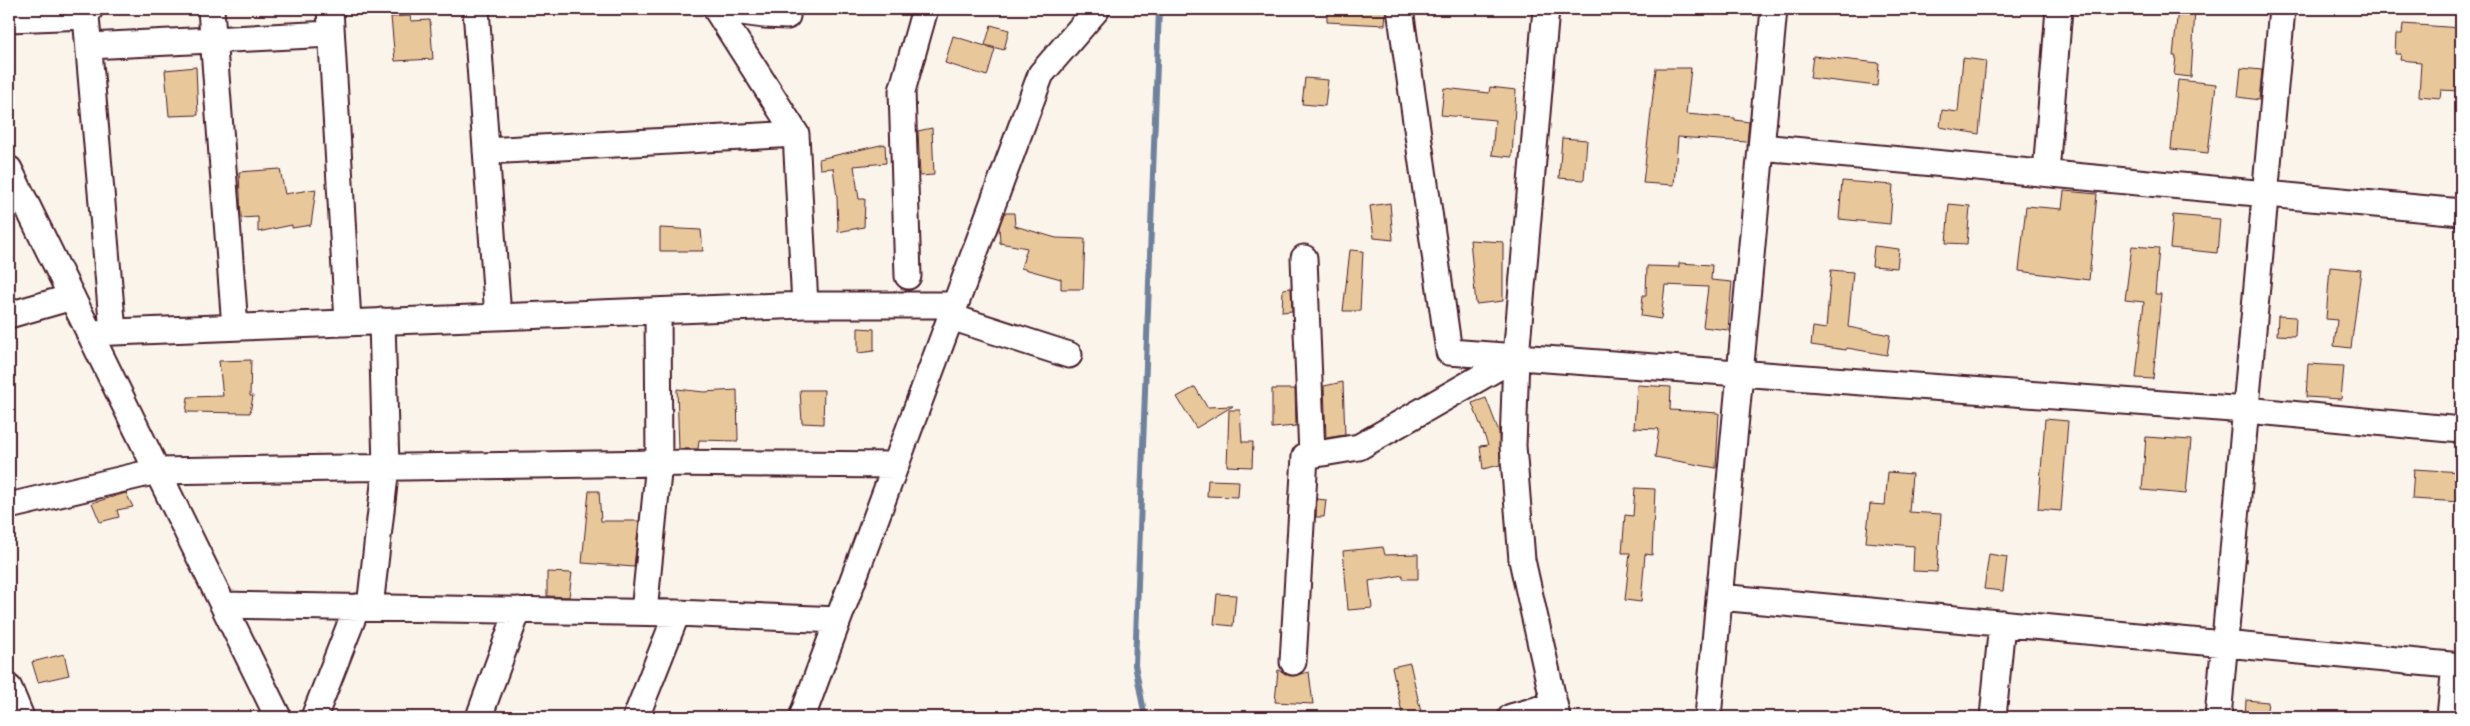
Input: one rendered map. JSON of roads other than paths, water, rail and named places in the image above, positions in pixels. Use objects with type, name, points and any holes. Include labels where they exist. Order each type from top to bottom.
[{"type":"street","points":[[211,9],[235,327]]},
{"type":"street","points":[[330,9],[348,322]]},
{"type":"street","points":[[476,9],[498,317]]},
{"type":"street","points":[[717,9],[764,16],[787,16],[788,9]]},
{"type":"street","points":[[717,9],[796,134],[805,305]]},
{"type":"street","points":[[908,276],[902,91],[925,9]]},
{"type":"street","points":[[802,717],[1041,74],[1097,9]]},
{"type":"street","points":[[1400,9],[1449,352],[2246,410],[2461,430]]},
{"type":"street","points":[[1511,717],[1555,711],[1522,560],[1513,446],[1516,357],[1546,9]]},
{"type":"street","points":[[1708,717],[1774,9]]},
{"type":"street","points":[[2046,173],[2059,9]]},
{"type":"street","points":[[2218,717],[2282,9]]},
{"type":"street","points":[[9,19],[88,12],[101,332]]},
{"type":"street","points":[[89,46],[213,38],[331,34]]},
{"type":"street","points":[[486,152],[796,134]]},
{"type":"street","points":[[1761,147],[2461,212]]},
{"type":"street","points":[[9,169],[72,297],[101,332],[157,471],[278,717]]},
{"type":"street","points":[[1304,258],[1312,455]]},
{"type":"street","points":[[9,315],[72,297]]},
{"type":"street","points":[[101,332],[805,305],[953,311],[1069,355]]},
{"type":"street","points":[[644,612],[659,463],[658,310]]},
{"type":"street","points":[[314,717],[364,607],[386,467],[382,321]]},
{"type":"street","points":[[1293,662],[1305,456],[1359,447],[1516,357]]},
{"type":"street","points":[[9,506],[157,471],[659,463],[896,465]]},
{"type":"street","points":[[1720,597],[2458,665],[2450,717]]},
{"type":"street","points":[[223,605],[678,612],[838,620]]},
{"type":"street","points":[[480,717],[518,610]]},
{"type":"street","points":[[636,717],[678,612]]},
{"type":"street","points":[[1993,717],[2002,623]]},
{"type":"street","points":[[9,688],[21,717]]},
{"type":"waterway","points":[[1145,717],[1135,665],[1159,9]]}]
